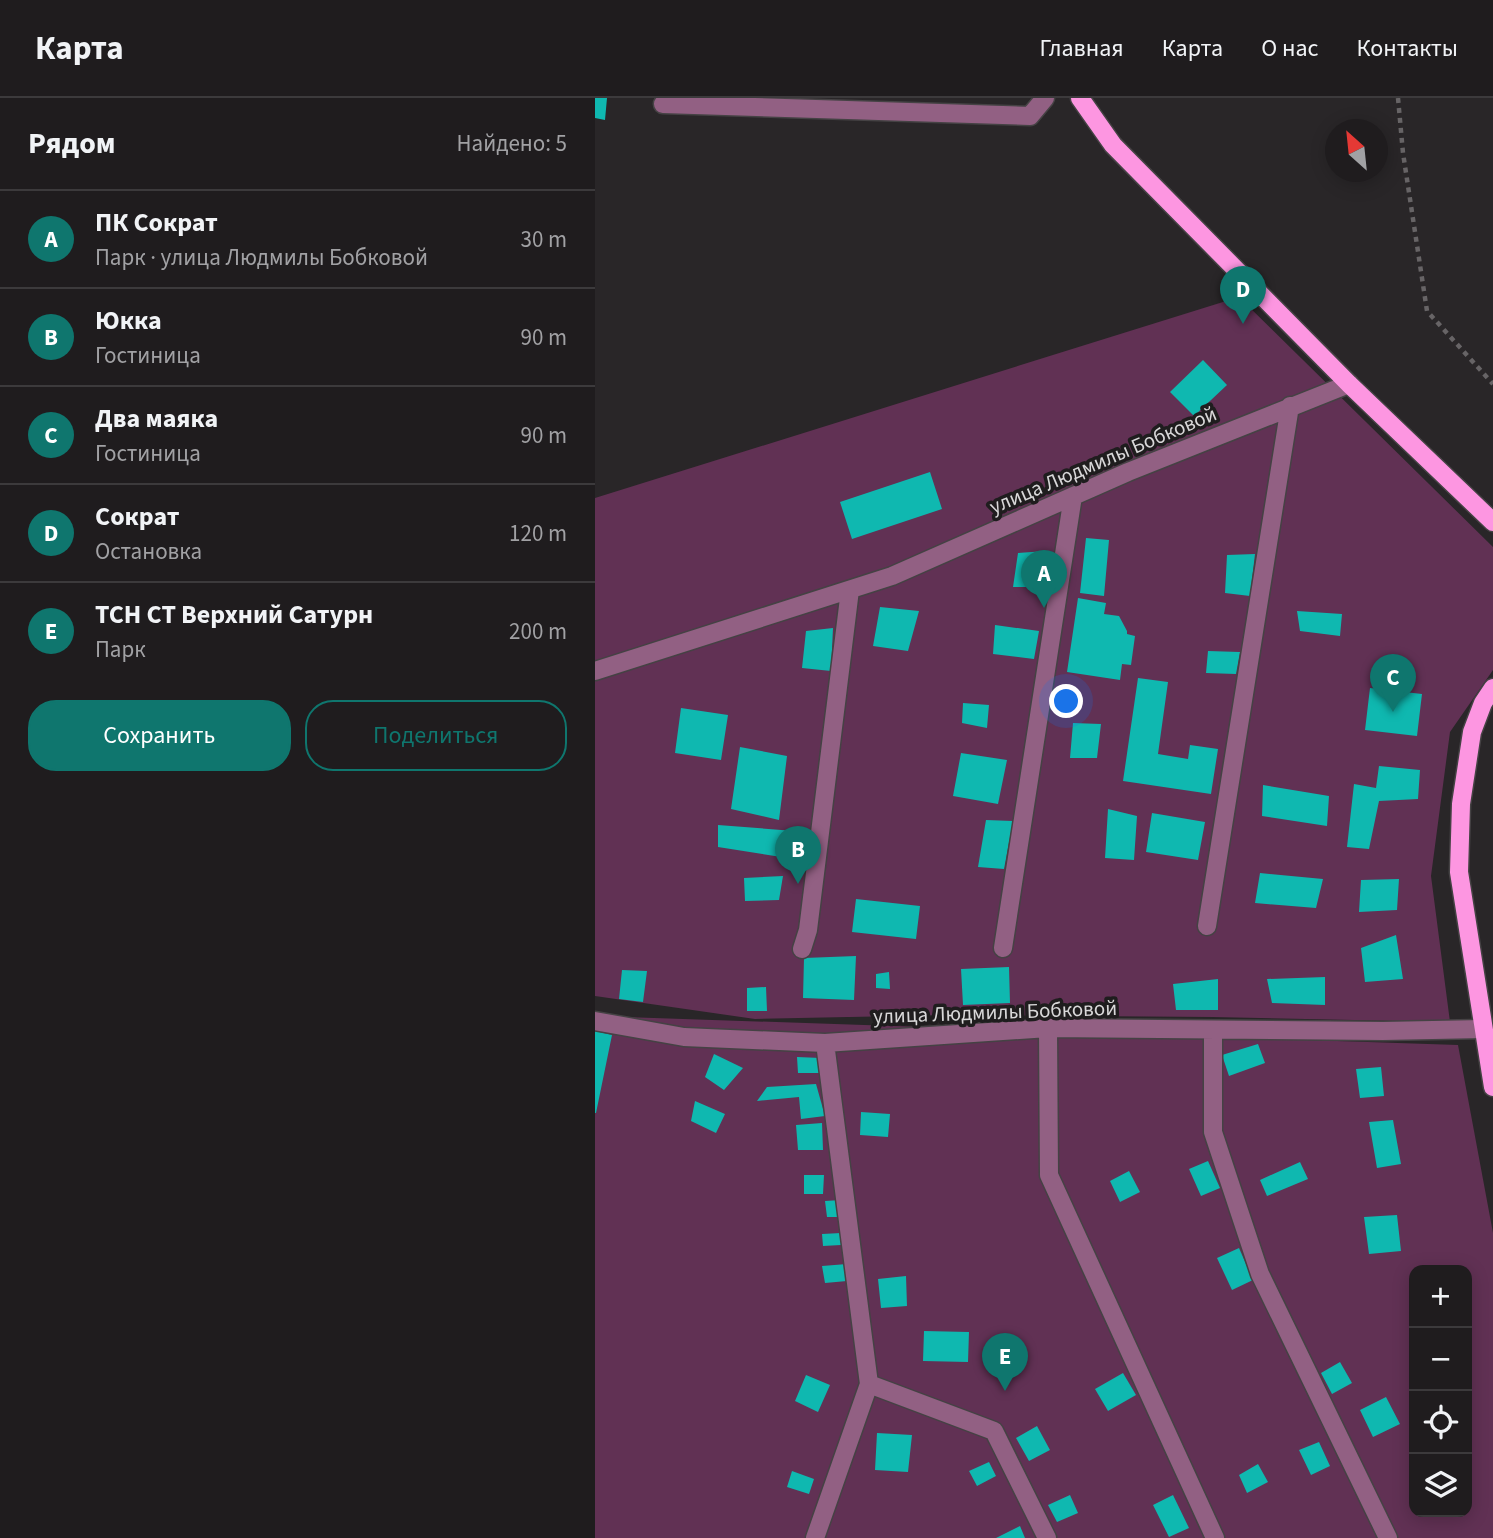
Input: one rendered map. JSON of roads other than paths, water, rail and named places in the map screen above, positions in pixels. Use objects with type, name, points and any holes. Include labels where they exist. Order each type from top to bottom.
[{"type":"main road","points":[[1080,98],[1113,145],[1349,384],[1493,522]]},
{"type":"main road","points":[[1493,688],[1483,703],[1472,732],[1461,804],[1459,872],[1493,1087]]},
{"type":"street","points":[[663,104],[1030,116],[1045,98]]},
{"type":"street","name":"улица Людмилы Бобковой","points":[[595,671],[892,576],[1073,496],[1349,384]]},
{"type":"street","points":[[1207,926],[1290,406]]},
{"type":"street","points":[[1003,948],[1073,496]]},
{"type":"street","points":[[802,949],[808,930],[850,590]]},
{"type":"street","name":"улица Людмилы Бобковой","points":[[595,1021],[684,1037],[825,1043],[1048,1028],[1383,1031],[1483,1029]]},
{"type":"street","points":[[1048,1028],[1049,1175],[1215,1538]]},
{"type":"street","points":[[1213,1030],[1213,1132],[1260,1274],[1388,1538]]},
{"type":"street","points":[[815,1538],[869,1384],[825,1043]]},
{"type":"street","points":[[869,1384],[994,1431],[1047,1538]]},
{"type":"place","name":"Сократ","points":[[1243,324]]},
{"type":"place","name":"ПК Сократ","points":[[1044,608]]},
{"type":"place","name":"Два маяка","points":[[1393,712]]},
{"type":"place","name":"Юкка","points":[[798,884]]},
{"type":"place","name":"ТСН СТ Верхний Сатурн","points":[[1005,1391]]}]
